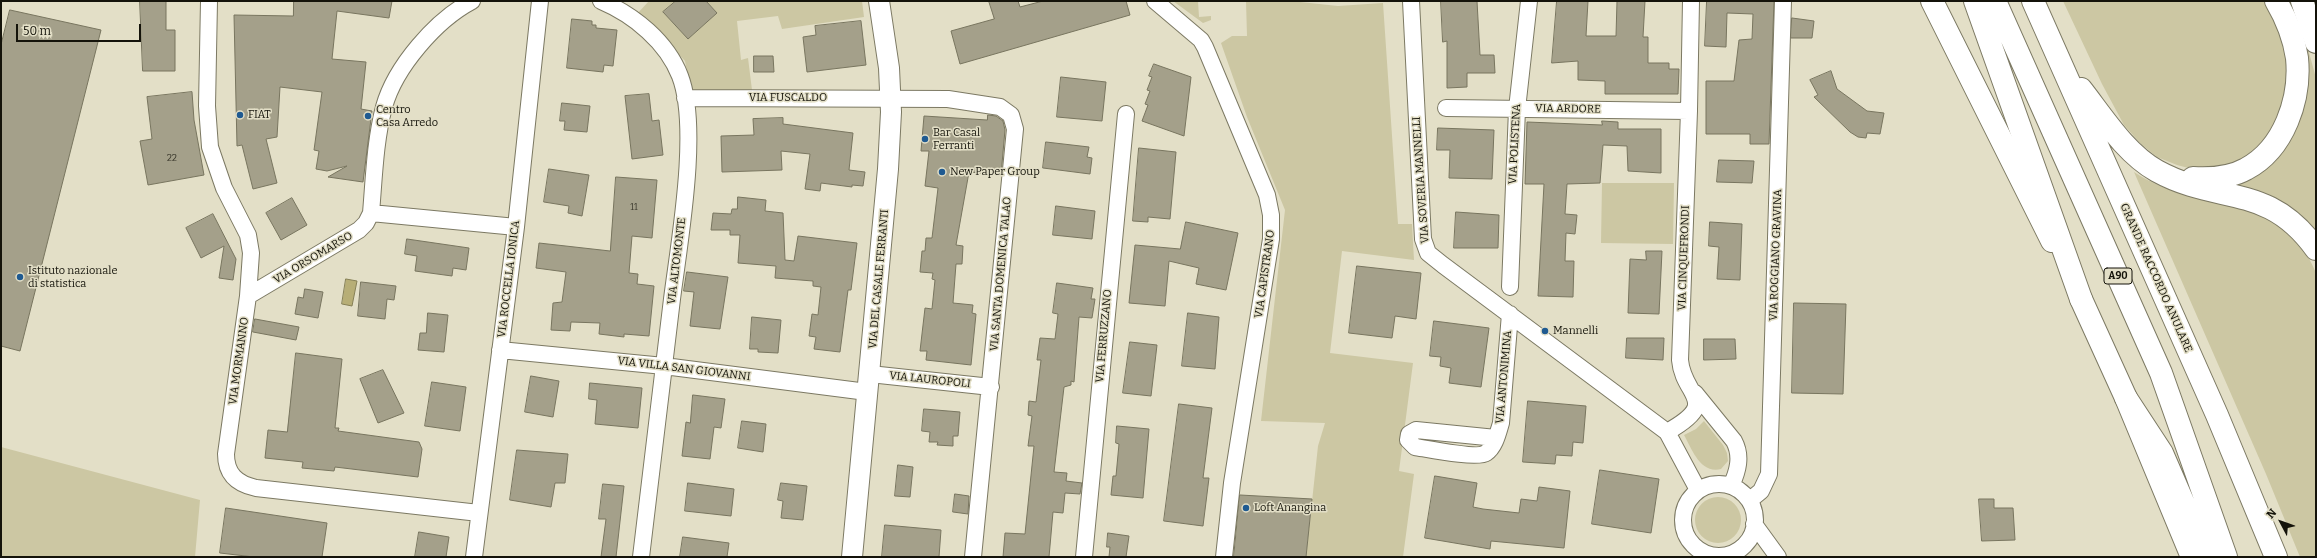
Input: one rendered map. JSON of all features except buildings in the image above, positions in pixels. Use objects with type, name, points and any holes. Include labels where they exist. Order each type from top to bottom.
[{"type":"main road","points":[[1932,1],[2081,299],[2126,398],[2192,557]]},
{"type":"main road","points":[[1975,1],[2081,299]]},
{"type":"main road","name":"A90","points":[[1995,1],[2160,372],[2226,557]]},
{"type":"main road","name":"GRANDE RACCORDO ANULARE","points":[[2033,1],[2220,422],[2276,557]]},
{"type":"main road","points":[[2174,178],[2218,178],[2245,170],[2266,154],[2280,135],[2294,101],[2297,64],[2291,36],[2276,1]]},
{"type":"main road","points":[[2302,1],[2316,42]]},
{"type":"main road","points":[[2062,65],[2134,153],[2157,171],[2209,190],[2251,199],[2271,207],[2299,228],[2316,249]]},
{"type":"main road","points":[[2126,398],[2162,453],[2207,557]]},
{"type":"street","name":"VIA MORMANNO","points":[[209,1],[207,84],[209,138],[212,157],[222,183],[248,235],[251,260],[248,296],[226,454],[229,471],[237,481],[256,488],[479,513]]},
{"type":"street","points":[[472,1],[458,9],[430,33],[404,67],[387,96],[380,129],[371,213],[516,227]]},
{"type":"street","name":"VIA ROCCELLA IONICA","points":[[474,557],[516,227],[540,1]]},
{"type":"street","name":"VIA ALTOMONTE","points":[[601,1],[630,16],[666,50],[680,76],[685,98],[687,124],[685,181],[641,557]]},
{"type":"street","name":"VIA DEL CASALE FERRANTI","points":[[852,557],[887,199],[890,98],[889,68],[879,1]]},
{"type":"street","name":"VIA CAPISTRANO","points":[[1155,1],[1201,40],[1205,47],[1265,190],[1271,215],[1271,239],[1232,483],[1224,557]]},
{"type":"street","name":"VIA SOVERIA MANNELLI","points":[[1411,1],[1423,242],[1431,256],[1667,432]]},
{"type":"street","name":"VIA POLISTENA","points":[[1510,287],[1517,109],[1529,1]]},
{"type":"street","name":"VIA CINQUEFRONDI","points":[[1691,1],[1689,111],[1680,360],[1682,370],[1695,393],[1734,441],[1738,450],[1739,462],[1731,486]]},
{"type":"street","name":"VIA ROGGIANO GRAVINA","points":[[1750,500],[1761,491],[1769,474],[1783,1]]},
{"type":"street","name":"VIA FUSCALDO","points":[[685,98],[890,98]]},
{"type":"street","name":"VIA SANTA DOMENICA TALAO","points":[[890,98],[948,99],[1004,108],[1013,119],[1015,129],[991,387],[973,557]]},
{"type":"street","name":"VIA ARDORE","points":[[1446,108],[1689,111]]},
{"type":"street","name":"VIA FERRUZZANO","points":[[1084,557],[1126,114]]},
{"type":"street","name":"VIA ORSOMARSO","points":[[248,296],[359,230],[366,223],[371,213]]},
{"type":"street","name":"VIA ANTONIMINA","points":[[1496,438],[1501,423],[1510,314]]},
{"type":"street","name":"VIA VILLA SAN GIOVANNI","points":[[500,350],[664,366],[869,383]]},
{"type":"street","name":"VIA LAUROPOLI","points":[[869,383],[991,387]]},
{"type":"street","points":[[1693,496],[1667,432],[1690,417],[1696,401],[1695,393]]},
{"type":"street","points":[[1712,485],[1731,486],[1743,493],[1750,500],[1755,513],[1754,524],[1746,544],[1733,556],[1706,554],[1699,551],[1690,550],[1684,524],[1685,508],[1693,496],[1712,485]]},
{"type":"street","points":[[1754,524],[1778,557]]},
{"type":"shaded area","points":[[649,1],[676,1],[663,12],[688,39],[717,13],[706,1],[862,1],[864,17],[782,29],[778,16],[737,21],[741,60],[748,58],[752,90],[691,92],[685,61],[670,45],[636,15]]},
{"type":"shaded area","points":[[1173,1],[1198,1],[1199,17],[1211,16],[1211,20],[1203,23]]},
{"type":"shaded area","points":[[1246,1],[1291,1],[1338,6],[1383,3],[1398,224],[1412,224],[1414,260],[1342,251],[1330,353],[1413,363],[1399,471],[1414,474],[1403,557],[1306,557],[1318,446],[1325,423],[1261,421],[1285,210],[1247,117],[1221,43],[1232,36],[1247,36]]},
{"type":"shaded area","points":[[2063,1],[2266,1],[2288,53],[2287,98],[2262,147],[2231,166],[2196,170],[2177,165],[2157,157],[2141,144],[2124,125],[2102,84]]},
{"type":"shaded area","points":[[2283,1],[2292,1],[2299,16],[2316,78],[2316,231],[2307,222],[2222,186],[2251,178],[2259,173],[2276,158],[2292,134]]},
{"type":"shaded area","points":[[2134,172],[2159,185],[2184,194],[2236,206],[2260,215],[2282,227],[2301,246],[2316,273],[2316,557],[2300,557],[2266,474]]},
{"type":"shaded area","points":[[1602,183],[1674,183],[1673,244],[1601,243]]},
{"type":"shaded area","points":[[346,279],[357,281],[352,306],[342,304]]},
{"type":"shaded area","points":[[1704,421],[1723,445],[1727,453],[1728,461],[1721,469],[1714,470],[1707,468],[1702,464],[1684,435],[1696,429]]},
{"type":"shaded area","points":[[1,447],[200,500],[195,557],[1,557]]},
{"type":"shaded area","points":[[1718,497],[1731,501],[1737,507],[1741,520],[1737,533],[1731,539],[1718,543],[1705,539],[1699,533],[1695,520],[1699,507],[1705,501]]},
{"type":"place","name":"FIAT","points":[[240,115]]},
{"type":"place","name":"Centro Casa Arredo","points":[[368,116]]},
{"type":"place","name":"Bar Casal Ferranti","points":[[925,139]]},
{"type":"place","name":"New Paper Group","points":[[942,172]]},
{"type":"place","name":"Istituto nazionale di statistica","points":[[20,277]]},
{"type":"place","name":"Mannelli","points":[[1545,331]]},
{"type":"place","name":"Loft Anangina","points":[[1246,508]]}]
